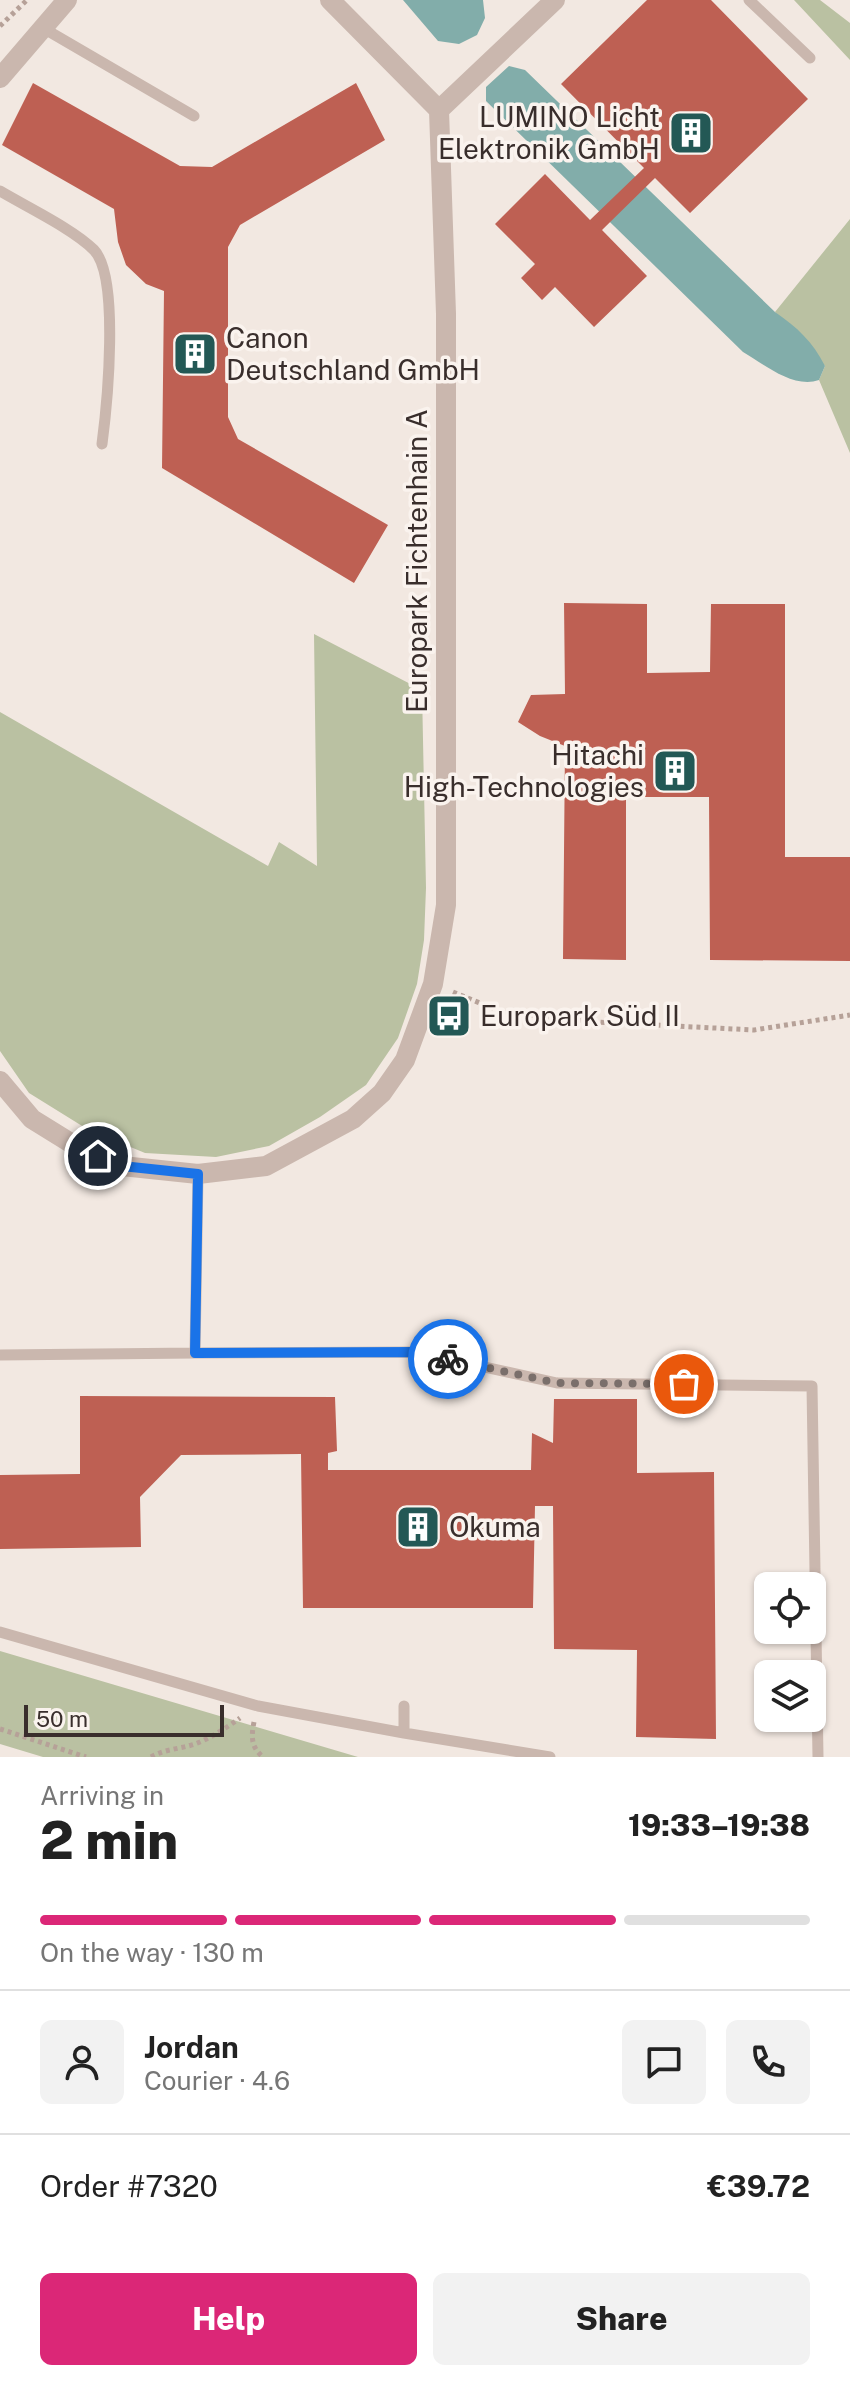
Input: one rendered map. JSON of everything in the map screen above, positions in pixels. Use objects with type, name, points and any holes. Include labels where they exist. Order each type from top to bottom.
[{"type":"street","points":[[0,78],[67,0]]},
{"type":"street","points":[[330,0],[439,110],[555,0]]},
{"type":"street","name":"Europark Fichtenhain A","points":[[0,1081],[32,1119],[74,1145],[122,1166],[198,1174],[266,1166],[353,1119],[382,1093],[405,1060],[433,984],[446,905],[446,314],[439,110]]},
{"type":"lane","points":[[749,0],[810,58]]},
{"type":"lane","points":[[43,28],[194,116]]},
{"type":"lane","points":[[0,191],[82,240],[97,253],[105,271],[109,296],[107,406],[102,444]]},
{"type":"lane","points":[[195,1353],[198,1174]]},
{"type":"lane","points":[[0,1355],[416,1352],[557,1383],[812,1386],[818,1757]]},
{"type":"lane","points":[[0,1632],[258,1706],[550,1757]]},
{"type":"lane","points":[[404,1706],[404,1733]]},
{"type":"path","points":[[0,26],[27,0]]},
{"type":"path","points":[[433,984],[502,1012],[596,1022],[754,1030],[850,1015]]},
{"type":"path","points":[[151,1757],[195,1744],[222,1731],[258,1706]]},
{"type":"path","points":[[258,1706],[251,1736],[255,1750],[263,1757]]},
{"type":"path","points":[[0,1729],[86,1757]]},
{"type":"green space","points":[[794,0],[820,0],[850,23],[850,60]]},
{"type":"green space","points":[[850,219],[850,453],[819,380],[825,366],[775,312]]},
{"type":"green space","points":[[314,634],[422,690],[426,888],[424,940],[417,984],[398,1038],[366,1085],[320,1117],[269,1146],[216,1157],[145,1153],[87,1129],[29,1093],[0,1051],[0,712],[268,866],[279,842],[317,866]]},
{"type":"green space","points":[[0,1651],[358,1757],[43,1757],[0,1744]]},
{"type":"water","points":[[403,0],[483,0],[485,18],[477,35],[459,44],[438,41]]},
{"type":"water","points":[[509,66],[525,70],[775,312],[804,336],[825,366],[819,380],[809,382],[789,378],[743,352],[486,101],[486,87]]},
{"type":"building","name":"LUMINO Licht Elektronik GmbH","points":[[647,0],[711,0],[808,99],[690,213],[655,178],[602,230],[647,276],[594,327],[555,287],[542,300],[521,278],[535,264],[495,224],[545,174],[590,220],[644,168],[561,84]]},
{"type":"building","name":"Canon Deutschland GmbH","points":[[33,83],[180,166],[212,167],[356,83],[385,140],[240,225],[228,247],[228,417],[238,439],[388,525],[354,583],[162,468],[164,291],[146,284],[126,265],[118,242],[114,209],[2,145]]},
{"type":"building","name":"Hitachi High-Technologies","points":[[564,603],[647,604],[647,673],[710,672],[711,604],[785,604],[785,857],[850,857],[850,961],[710,960],[709,797],[626,797],[626,960],[563,959],[565,746],[540,736],[518,722],[531,695],[565,694]]},
{"type":"building","name":"Okuma","points":[[80,1396],[335,1397],[337,1451],[328,1453],[328,1470],[531,1470],[532,1433],[553,1443],[554,1399],[637,1399],[637,1473],[714,1472],[716,1739],[636,1737],[637,1650],[554,1649],[553,1506],[535,1506],[533,1608],[303,1608],[301,1454],[181,1455],[140,1497],[141,1547],[0,1549],[0,1475],[80,1474]]},
{"type":"way so far","points":[[448,1359],[557,1383],[684,1384]]},
{"type":"place","name":"LUMINO Licht Elektronik GmbH","points":[[691,133]]},
{"type":"place","name":"Canon Deutschland GmbH","points":[[195,354]]},
{"type":"place","name":"Hitachi High-Technologies","points":[[675,771]]},
{"type":"place","name":"Europark Süd II","points":[[449,1016]]},
{"type":"place","name":"Okuma","points":[[418,1527]]},
{"type":"route","points":[[98,1156],[122,1166],[198,1174],[195,1353],[416,1352],[448,1359]]}]
